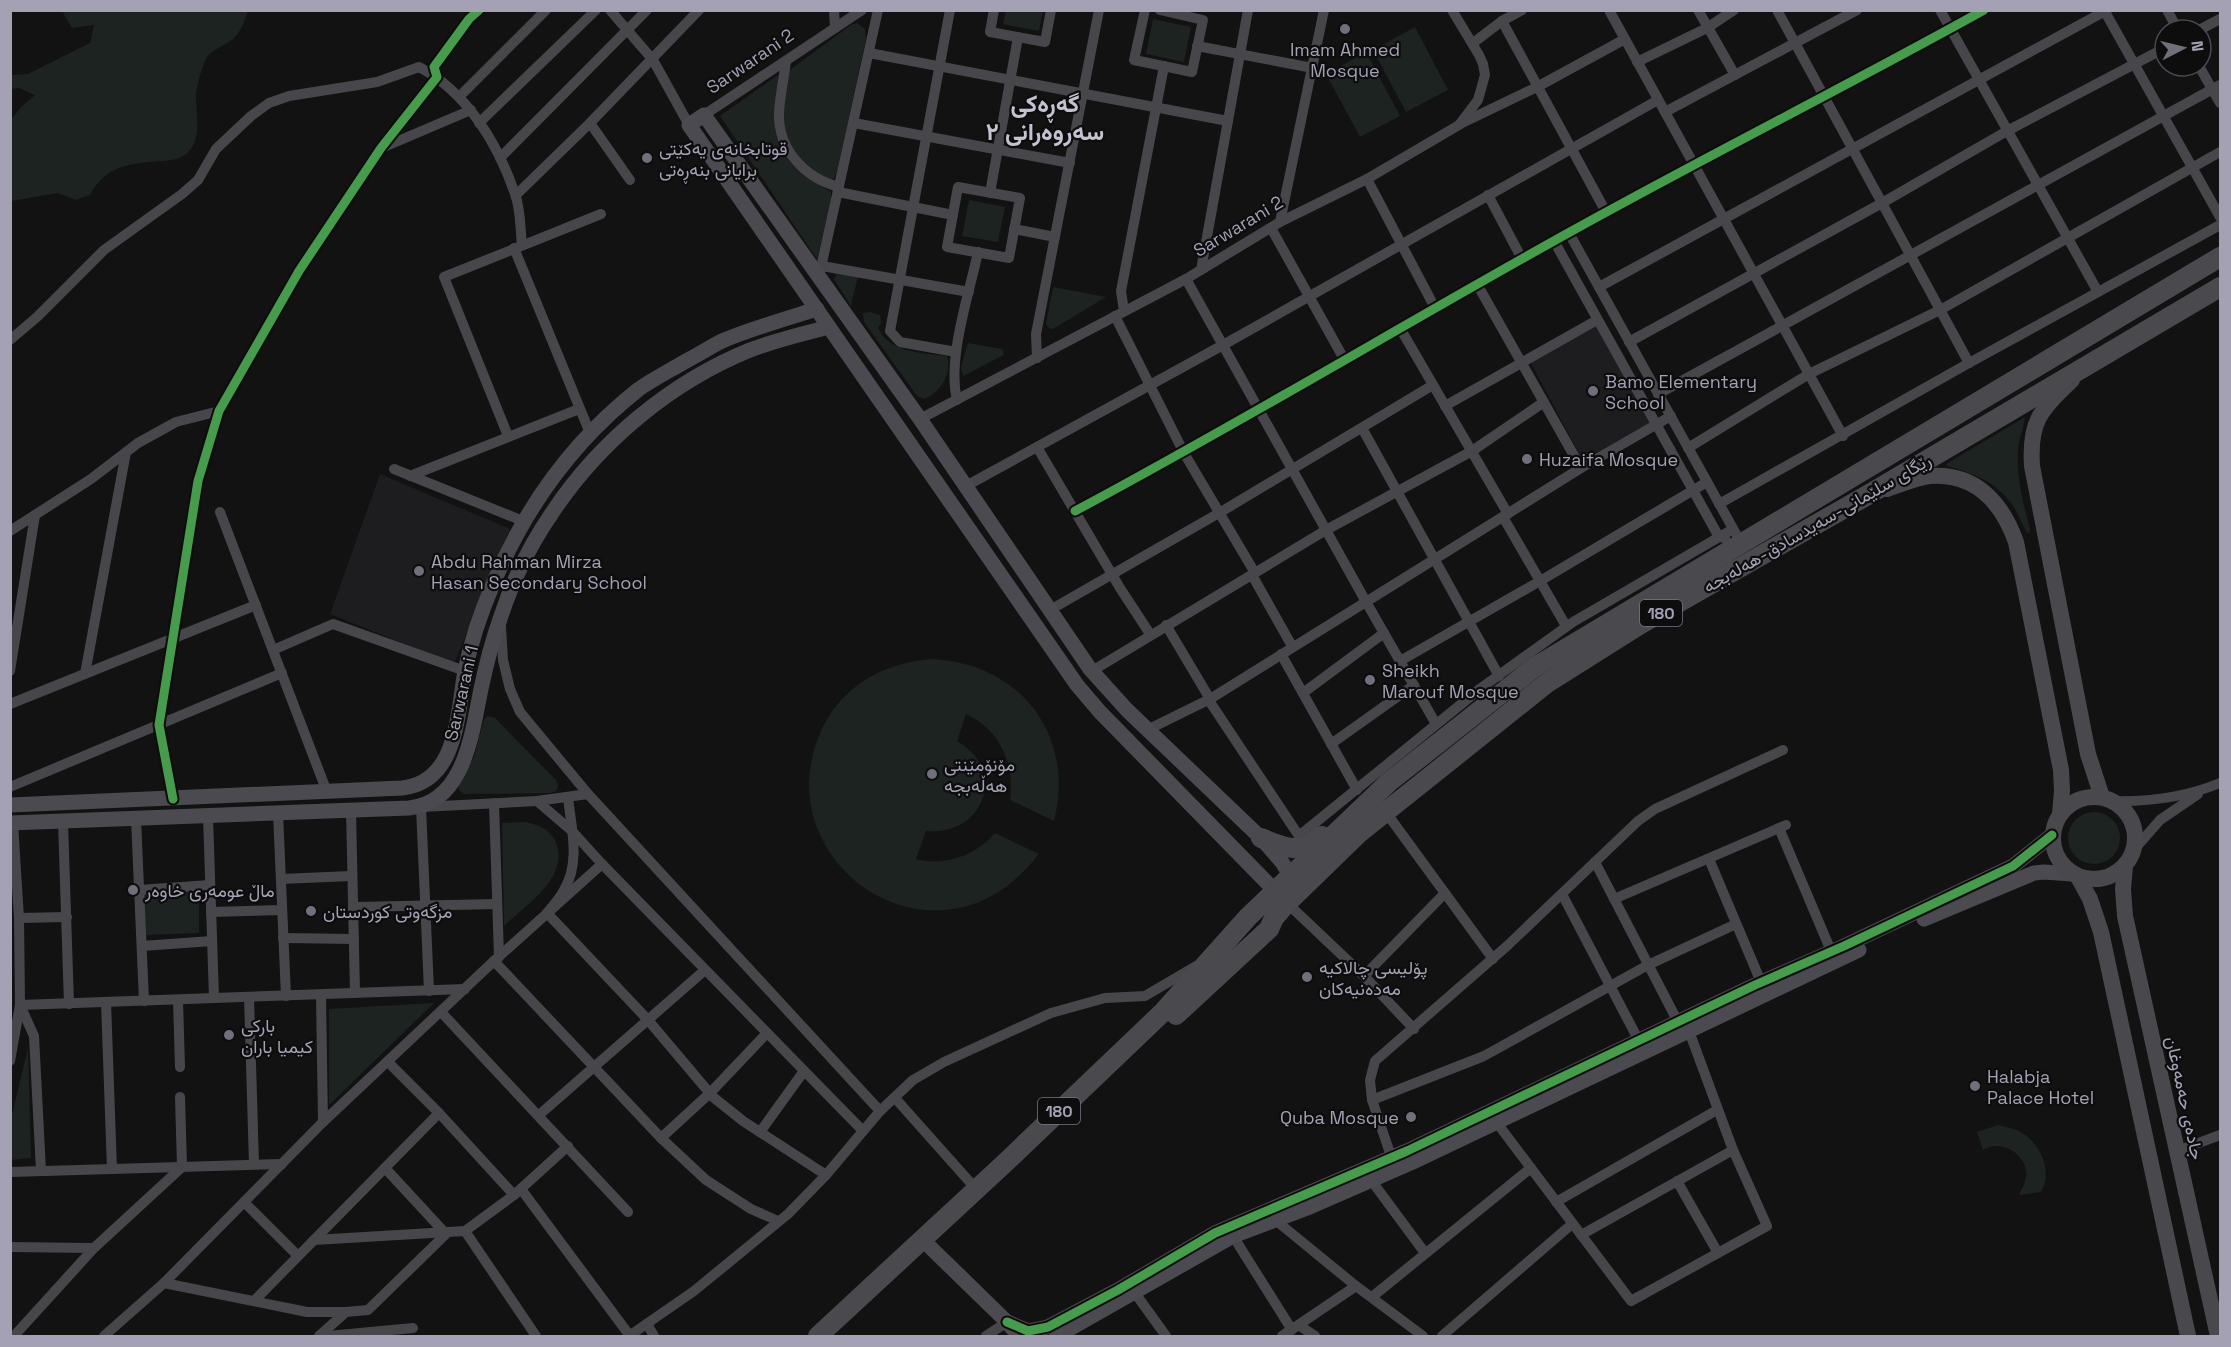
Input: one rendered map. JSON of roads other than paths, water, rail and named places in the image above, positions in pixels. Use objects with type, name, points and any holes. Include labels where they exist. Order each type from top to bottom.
[{"type":"highway","name":"رێگای سلێمانی-سەیدسادق-هەلەبجە","points":[[1291,876],[1373,798],[1535,667],[1737,536],[2220,258]]},
{"type":"highway","points":[[2176,284],[2189,305]]},
{"type":"highway","name":"رێگای سلێمانی-سەیدسادق-هەلەبجە","points":[[983,1186],[1165,1025],[1269,929],[1285,901],[1336,855],[1373,798],[1639,625],[1866,496],[2220,287]]},
{"type":"highway","points":[[1261,838],[1289,848],[1308,846],[1357,806],[1373,798]]},
{"type":"highway","name":"180","points":[[827,1336],[1163,1012],[1248,917],[1285,901],[1291,876]]},
{"type":"highway","name":"180","points":[[818,1336],[925,1242]]},
{"type":"main road","name":"Sarwarani 2","points":[[689,125],[704,116]]},
{"type":"main road","points":[[704,116],[821,271],[1092,670],[1147,730],[1261,838],[1291,876]]},
{"type":"main road","points":[[689,125],[1077,686],[1285,901]]},
{"type":"main road","points":[[12,801],[172,799],[402,789],[427,781],[441,766],[452,743],[465,671],[482,611],[505,556],[523,521],[590,433],[641,388],[720,342],[763,325],[817,309]]},
{"type":"main road","name":"Sarwarani 1","points":[[420,807],[431,803],[443,793],[464,760],[500,618],[530,549],[565,495],[630,425],[651,407],[680,388],[713,368],[750,351],[829,327]]},
{"type":"main road","points":[[2088,364],[2047,404],[2038,417],[2031,450],[2032,466],[2088,754],[2107,799]]},
{"type":"main road","points":[[1866,496],[1929,476],[1955,477],[1988,495],[2009,523],[2016,542],[2061,770],[2060,814],[2052,835],[2053,846],[2063,867],[2075,876],[2090,899],[2101,932],[2188,1336]]},
{"type":"main road","points":[[549,485],[565,495]]},
{"type":"main road","points":[[1015,596],[1033,584]]},
{"type":"main road","points":[[233,796],[234,815]]},
{"type":"main road","points":[[1917,916],[2034,873],[2044,872],[2091,880],[2103,879],[2115,874],[2129,859],[2136,840],[2130,817],[2122,808],[2107,799],[2090,797],[2068,806],[2060,814]]},
{"type":"main road","points":[[12,823],[420,807]]},
{"type":"main road","points":[[1057,1336],[1233,1236],[1274,1219],[1392,1159],[1594,1069],[1917,916],[2013,866],[2052,835]]},
{"type":"main road","name":"جادەی حەمەوغان","points":[[2129,859],[2123,889],[2125,916],[2218,1336]]},
{"type":"main road","points":[[1007,1322],[1028,1330],[1048,1328],[1215,1233],[1371,1180],[1497,1123],[1639,1041],[1683,1027],[1761,982],[1840,953]]},
{"type":"main road","points":[[925,1242],[1007,1322],[1018,1336]]},
{"type":"street","points":[[437,77],[434,67],[466,15],[479,10]]},
{"type":"street","points":[[459,97],[546,10]]},
{"type":"street","points":[[479,123],[596,10]]},
{"type":"street","points":[[610,10],[653,60],[689,125]]},
{"type":"street","points":[[500,158],[628,32],[647,10]]},
{"type":"street","points":[[516,195],[653,60],[699,10]]},
{"type":"street","points":[[834,10],[835,28]]},
{"type":"street","name":"Sarwarani 2","points":[[704,116],[862,10]]},
{"type":"street","points":[[878,10],[821,271],[900,280],[969,292]]},
{"type":"street","points":[[950,10],[890,331],[900,342],[956,352]]},
{"type":"street","points":[[994,10],[990,32],[1045,42],[1051,10]]},
{"type":"street","points":[[1037,358],[1036,334],[1099,10]]},
{"type":"street","points":[[1145,10],[1134,60],[1192,72],[1203,20],[1160,10]]},
{"type":"street","points":[[1201,270],[1248,10]]},
{"type":"street","points":[[1324,10],[1313,68],[1276,225],[1309,296],[1344,359]]},
{"type":"street","name":"Sarwarani 2","points":[[920,419],[1186,279],[1276,225],[1367,179],[1459,125],[1478,100],[1484,81],[1483,64],[1452,10]]},
{"type":"street","points":[[1473,44],[1502,21],[1522,10]]},
{"type":"street","points":[[1609,10],[1843,436]]},
{"type":"street","points":[[1698,10],[1735,75]]},
{"type":"street","points":[[1637,62],[1707,28],[1734,10]]},
{"type":"street","points":[[1777,10],[1969,363]]},
{"type":"street","points":[[1665,112],[1857,10]]},
{"type":"street","points":[[1940,10],[2098,292]]},
{"type":"street","points":[[1075,511],[1184,453],[1258,408],[1606,212],[1984,10]]},
{"type":"street","points":[[1599,287],[2105,11],[2220,217]]},
{"type":"street","points":[[1502,21],[1606,212]]},
{"type":"street","points":[[990,193],[1018,37]]},
{"type":"street","points":[[1459,125],[1538,87],[1625,39]]},
{"type":"street","points":[[1197,46],[1313,68]]},
{"type":"street","points":[[869,53],[1228,121]]},
{"type":"street","points":[[1629,342],[1882,203],[2007,131],[2153,54]]},
{"type":"street","points":[[786,61],[779,115],[787,148],[792,158],[813,177],[838,189],[953,215]]},
{"type":"street","points":[[1164,66],[1121,291],[1120,314],[1150,385],[1184,453],[1293,646]]},
{"type":"street","points":[[10,340],[37,317],[104,250],[182,195],[198,180],[216,149],[251,116],[269,103],[289,96],[377,82],[419,68],[437,77],[471,110],[500,158],[516,195],[518,246],[590,433]]},
{"type":"street","points":[[172,799],[159,725],[198,481],[219,411],[299,271],[381,148],[437,77]]},
{"type":"street","points":[[1658,394],[2217,87],[2220,104]]},
{"type":"street","points":[[966,486],[1223,345],[1658,100]]},
{"type":"street","points":[[381,148],[471,110]]},
{"type":"street","points":[[590,123],[630,180]]},
{"type":"street","points":[[854,123],[1070,163]]},
{"type":"street","points":[[1688,448],[1809,374],[1940,310],[2220,152]]},
{"type":"street","points":[[1367,179],[1435,308]]},
{"type":"street","points":[[958,187],[1020,198],[1009,258],[947,247],[953,215],[958,187]]},
{"type":"street","points":[[1488,195],[1522,259]]},
{"type":"street","points":[[508,436],[444,277],[601,214]]},
{"type":"street","points":[[1719,504],[2220,225]]},
{"type":"street","points":[[1014,229],[1055,237]]},
{"type":"street","points":[[1569,233],[1751,561]]},
{"type":"street","points":[[1554,241],[1719,537]]},
{"type":"street","points":[[957,400],[953,383],[956,352],[978,252]]},
{"type":"street","points":[[1186,279],[1436,724]]},
{"type":"street","points":[[1477,284],[1581,468]]},
{"type":"street","points":[[1445,406],[1597,320]]},
{"type":"street","points":[[1400,328],[1472,451],[1566,626]]},
{"type":"street","points":[[1050,610],[1219,513],[1433,385]]},
{"type":"street","points":[[1092,670],[1326,530],[1472,451],[1544,402]]},
{"type":"street","points":[[410,476],[579,409]]},
{"type":"street","points":[[10,531],[91,479],[126,452],[176,422],[219,411]]},
{"type":"street","points":[[1147,730],[1209,699],[1365,600],[1581,468],[1671,416]]},
{"type":"street","points":[[1362,428],[1499,676]]},
{"type":"street","points":[[1038,447],[1150,634]]},
{"type":"street","points":[[85,674],[126,452]]},
{"type":"street","points":[[394,469],[523,521]]},
{"type":"street","points":[[1400,661],[1707,482]]},
{"type":"street","points":[[220,512],[327,792]]},
{"type":"street","points":[[10,671],[36,515]]},
{"type":"street","points":[[1166,625],[1209,699],[1299,836],[1373,798],[1436,724],[1566,626],[1719,537],[1737,536]]},
{"type":"street","points":[[1719,537],[1737,536]]},
{"type":"street","points":[[10,704],[256,605]]},
{"type":"street","points":[[500,618],[503,660],[510,689],[520,712],[588,794],[880,1111]]},
{"type":"street","points":[[273,650],[333,624],[465,671]]},
{"type":"street","points":[[1303,693],[1384,633]]},
{"type":"street","points":[[1281,654],[1331,744],[1493,959]]},
{"type":"street","points":[[10,787],[282,673]]},
{"type":"street","points":[[1331,744],[1414,685]]},
{"type":"street","points":[[1392,1159],[1372,1100],[1370,1080],[1375,1061],[1493,959],[1595,862],[1655,809],[1783,750]]},
{"type":"street","points":[[2107,799],[2158,799],[2205,789],[2220,783]]},
{"type":"street","points":[[2129,859],[2160,820],[2205,789]]},
{"type":"street","points":[[429,991],[420,807],[537,801],[588,794]]},
{"type":"street","points":[[547,913],[565,890],[572,871],[575,854],[568,797]]},
{"type":"street","points":[[537,801],[572,831],[863,1131]]},
{"type":"street","points":[[494,803],[496,959],[661,1138],[706,1180],[751,1209],[778,1221]]},
{"type":"street","points":[[351,810],[355,993]]},
{"type":"street","points":[[278,813],[286,996]]},
{"type":"street","points":[[208,816],[214,998]]},
{"type":"street","points":[[136,819],[144,1001]]},
{"type":"street","points":[[63,822],[69,1004]]},
{"type":"street","points":[[12,823],[14,893],[19,918],[15,971],[20,1005],[34,1036],[41,1171]]},
{"type":"street","points":[[1614,899],[1782,827],[1840,953]]},
{"type":"street","points":[[1708,859],[1761,982]]},
{"type":"street","points":[[1497,1123],[1631,1301],[1767,1226],[1683,1027],[1595,862]]},
{"type":"street","points":[[104,1336],[164,1283],[323,1122],[496,959],[602,864]]},
{"type":"street","points":[[281,879],[351,876]]},
{"type":"street","points":[[139,890],[210,885]]},
{"type":"street","points":[[1364,976],[1445,893]]},
{"type":"street","points":[[1562,894],[1639,1041]]},
{"type":"street","points":[[1285,901],[1364,976],[1414,1029]]},
{"type":"street","points":[[353,907],[497,904]]},
{"type":"street","points":[[211,912],[282,910]]},
{"type":"street","points":[[547,913],[648,1020],[710,1093],[743,1121],[826,1175]]},
{"type":"street","points":[[19,918],[67,917]]},
{"type":"street","points":[[1372,1100],[1484,1056],[1648,965],[1736,924]]},
{"type":"street","points":[[283,938],[354,939]]},
{"type":"street","points":[[142,946],[212,941]]},
{"type":"street","points":[[388,1062],[517,1192],[630,1336],[694,1291],[778,1221],[826,1175],[880,1111],[913,1080],[1020,1026],[1052,1013],[1096,1000],[1145,996],[1219,952]]},
{"type":"street","points":[[540,1115],[705,970]]},
{"type":"street","points":[[20,1005],[465,989]]},
{"type":"street","points":[[321,994],[323,1122]]},
{"type":"street","points":[[249,997],[254,1164]]},
{"type":"street","points":[[178,1000],[180,1067]]},
{"type":"street","points":[[106,1002],[111,1169]]},
{"type":"street","points":[[10,1061],[20,1005]]},
{"type":"street","points":[[441,1012],[540,1115],[628,1212]]},
{"type":"street","points":[[661,1138],[710,1093],[767,1033]]},
{"type":"street","points":[[760,1132],[804,1071]]},
{"type":"street","points":[[14,1336],[94,1248],[182,1167],[180,1096]]},
{"type":"street","points":[[895,1098],[983,1186]]},
{"type":"street","points":[[1556,1202],[1717,1110]]},
{"type":"street","points":[[254,1301],[439,1113]]},
{"type":"street","points":[[2177,1152],[2220,1134]]},
{"type":"street","points":[[314,1240],[446,1234],[465,1231],[517,1192],[568,1146]]},
{"type":"street","points":[[1581,1235],[1733,1150]]},
{"type":"street","points":[[10,1172],[282,1164]]},
{"type":"street","points":[[385,1168],[446,1234]]},
{"type":"street","points":[[1372,1297],[1531,1168]]},
{"type":"street","points":[[1371,1180],[1425,1253]]},
{"type":"street","points":[[1677,1181],[1718,1253]]},
{"type":"street","points":[[244,1202],[298,1256]]},
{"type":"street","points":[[1274,1219],[1356,1286],[1423,1336]]},
{"type":"street","points":[[1442,1336],[1572,1224]]},
{"type":"street","points":[[465,1231],[536,1336]]},
{"type":"street","points":[[164,1283],[307,1312],[368,1310],[446,1234]]},
{"type":"street","points":[[1233,1236],[1291,1331],[1314,1336]]},
{"type":"street","points":[[10,1248],[94,1248]]},
{"type":"street","points":[[1291,1331],[1356,1286]]},
{"type":"street","points":[[1135,1293],[1160,1334]]},
{"type":"street","points":[[319,1336],[346,1312]]},
{"type":"street","points":[[986,1336],[1007,1322]]},
{"type":"street","points":[[647,1324],[654,1336]]},
{"type":"street","points":[[328,1336],[413,1328]]},
{"type":"place","name":"Imam Ahmed Mosque","points":[[1345,29]]},
{"type":"place","name":"قوتابخانەی یەکێتی برایانی بنەڕەتی","points":[[647,158]]},
{"type":"place","name":"Bamo Elementary School","points":[[1593,391]]},
{"type":"place","name":"Huzaifa Mosque","points":[[1527,459]]},
{"type":"place","name":"Abdu Rahman Mirza Hasan Secondary School","points":[[419,571]]},
{"type":"place","name":"Sheikh Marouf Mosque","points":[[1370,680]]},
{"type":"place","name":"مۆنۆمێنتی هەڵەبجە","points":[[932,774]]},
{"type":"place","name":"ماڵ عومەری خاوەر","points":[[133,890]]},
{"type":"place","name":"مزگەوتی کوردستان","points":[[311,911]]},
{"type":"place","name":"پۆلیسی چالاکیە مەدەنیەکان","points":[[1307,977]]},
{"type":"place","name":"باركى كيميا باران","points":[[229,1035]]},
{"type":"place","name":"Halabja Palace Hotel","points":[[1975,1086]]},
{"type":"place","name":"Quba Mosque","points":[[1411,1117]]},
{"type":"district","name":"گەڕەکی سەروەرانی ٢","points":[[1045,117]]}]
